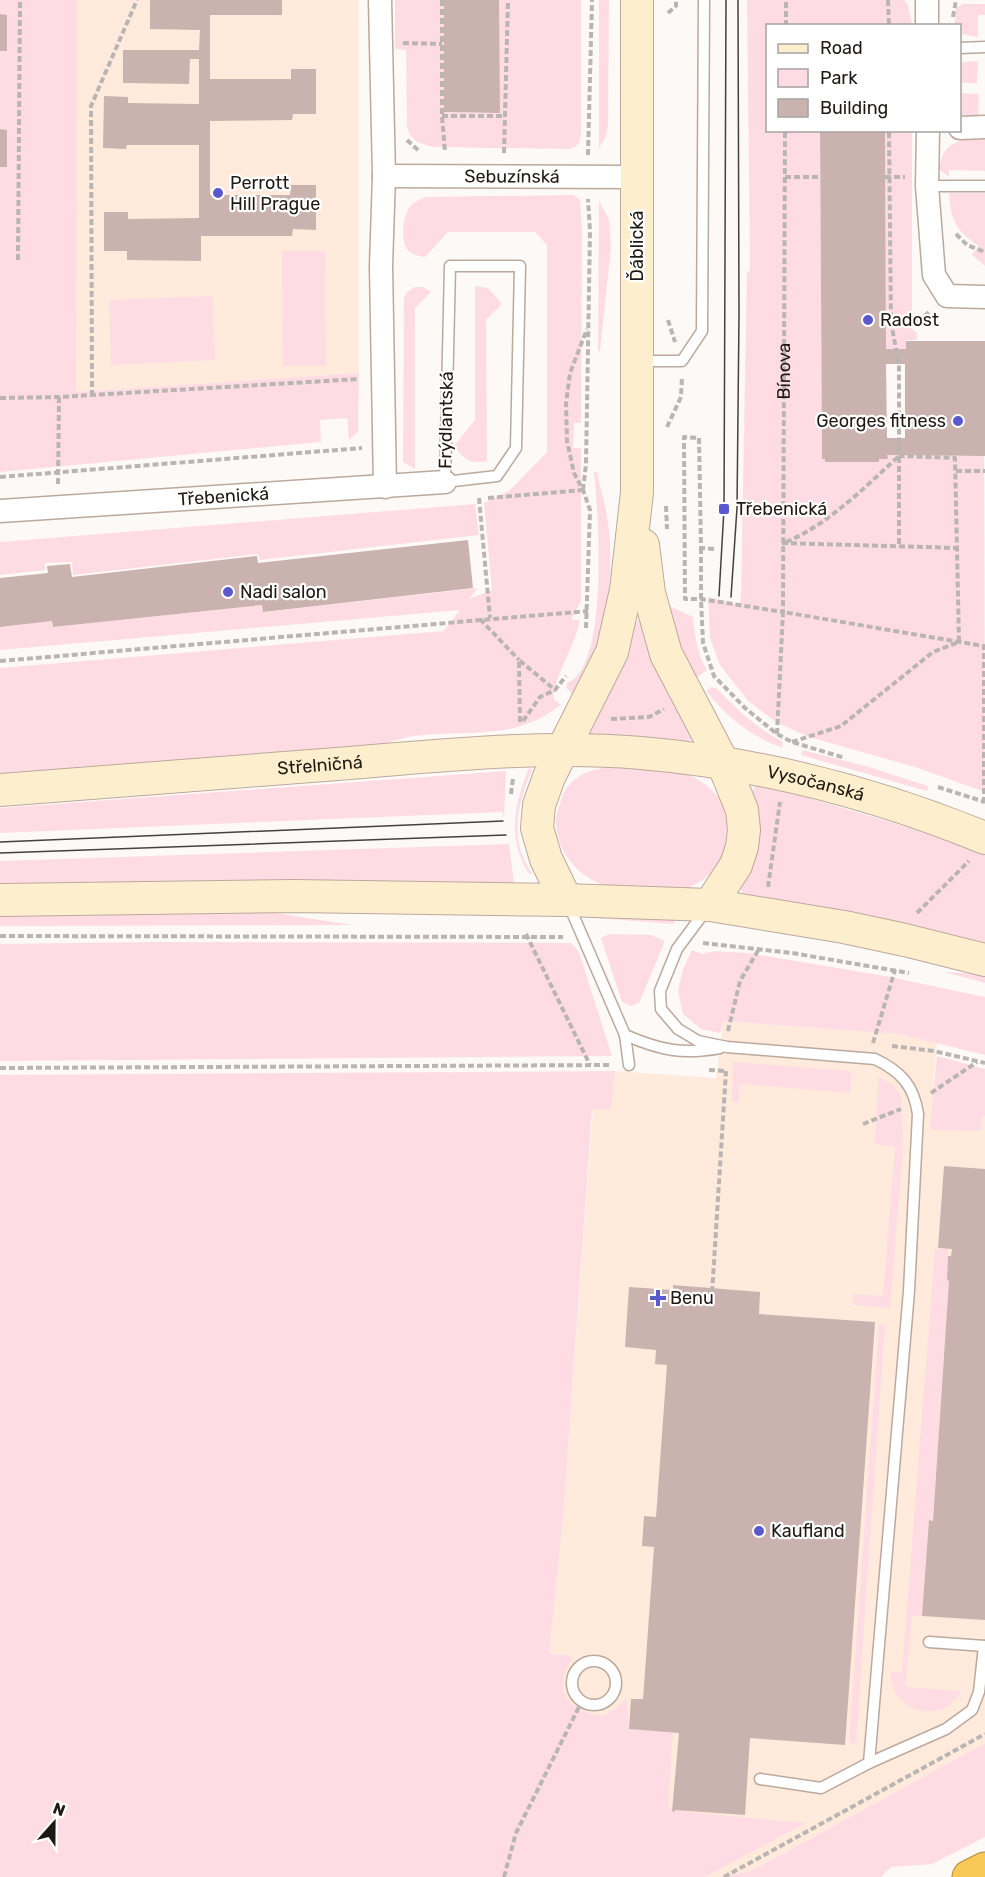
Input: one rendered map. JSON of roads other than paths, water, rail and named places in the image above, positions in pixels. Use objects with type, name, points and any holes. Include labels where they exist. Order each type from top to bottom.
[{"type":"highway","points":[[969,1877],[985,1869]]},
{"type":"main road","name":"Ďáblická","points":[[637,0],[637,361],[652,496]]},
{"type":"main road","points":[[566,900],[546,859],[537,828],[539,805],[549,777],[612,652],[626,590],[652,496]]},
{"type":"main road","points":[[652,496],[649,593],[666,654],[723,763],[742,810],[744,830],[742,847],[736,864],[710,905]]},
{"type":"main road","name":"Střelničná","points":[[0,790],[517,750],[640,753]]},
{"type":"main road","name":"Vysočanská","points":[[640,753],[723,763],[794,776],[895,803],[985,838]]},
{"type":"main road","points":[[0,900],[294,896],[566,900],[710,905],[844,927],[985,960]]},
{"type":"street","points":[[380,0],[384,176],[381,266],[385,487]]},
{"type":"street","points":[[927,0],[927,24]]},
{"type":"street","points":[[961,128],[985,127]]},
{"type":"street","points":[[931,132],[927,186],[934,275],[947,296],[985,297]]},
{"type":"street","name":"Sebuzínská","points":[[384,176],[637,177]]},
{"type":"street","name":"Třebenická","points":[[0,511],[445,482]]},
{"type":"lane","points":[[637,361],[682,361],[702,331],[704,0]]},
{"type":"lane","points":[[961,48],[985,47]]},
{"type":"lane","points":[[927,186],[985,186]]},
{"type":"lane","name":"Frýdlantská","points":[[450,266],[520,266],[516,448],[496,476],[445,482],[450,266]]},
{"type":"lane","points":[[566,900],[625,1035],[629,1065]]},
{"type":"lane","points":[[710,905],[677,949],[660,991],[661,1009],[678,1029],[698,1041],[727,1047],[875,1059],[892,1068],[905,1079],[917,1103],[909,1292],[868,1763]]},
{"type":"lane","points":[[625,1035],[653,1047],[694,1053],[727,1047]]},
{"type":"lane","points":[[760,1779],[821,1788],[868,1763],[946,1729],[972,1710],[979,1692],[985,1646],[929,1642]]},
{"type":"lane","points":[[599,1661],[606,1664],[614,1674],[616,1683],[613,1693],[603,1703],[597,1705],[582,1701],[575,1694],[572,1686],[575,1672],[585,1663],[599,1661]]},
{"type":"tram line","points":[[719,596],[724,509],[726,0]]},
{"type":"tram line","points":[[731,597],[737,508],[738,0]]},
{"type":"tram line","points":[[0,842],[503,821]]},
{"type":"tram line","points":[[0,853],[506,835]]},
{"type":"place","name":"Perrott Hill Prague","points":[[218,193]]},
{"type":"place","name":"Radost","points":[[868,320]]},
{"type":"place","name":"Georges fitness","points":[[958,421]]},
{"type":"place","name":"Třebenická","points":[[724,509]]},
{"type":"place","name":"Nadi salon","points":[[228,592]]},
{"type":"place","name":"Benu","points":[[658,1298]]},
{"type":"place","name":"Kaufland","points":[[759,1531]]}]
